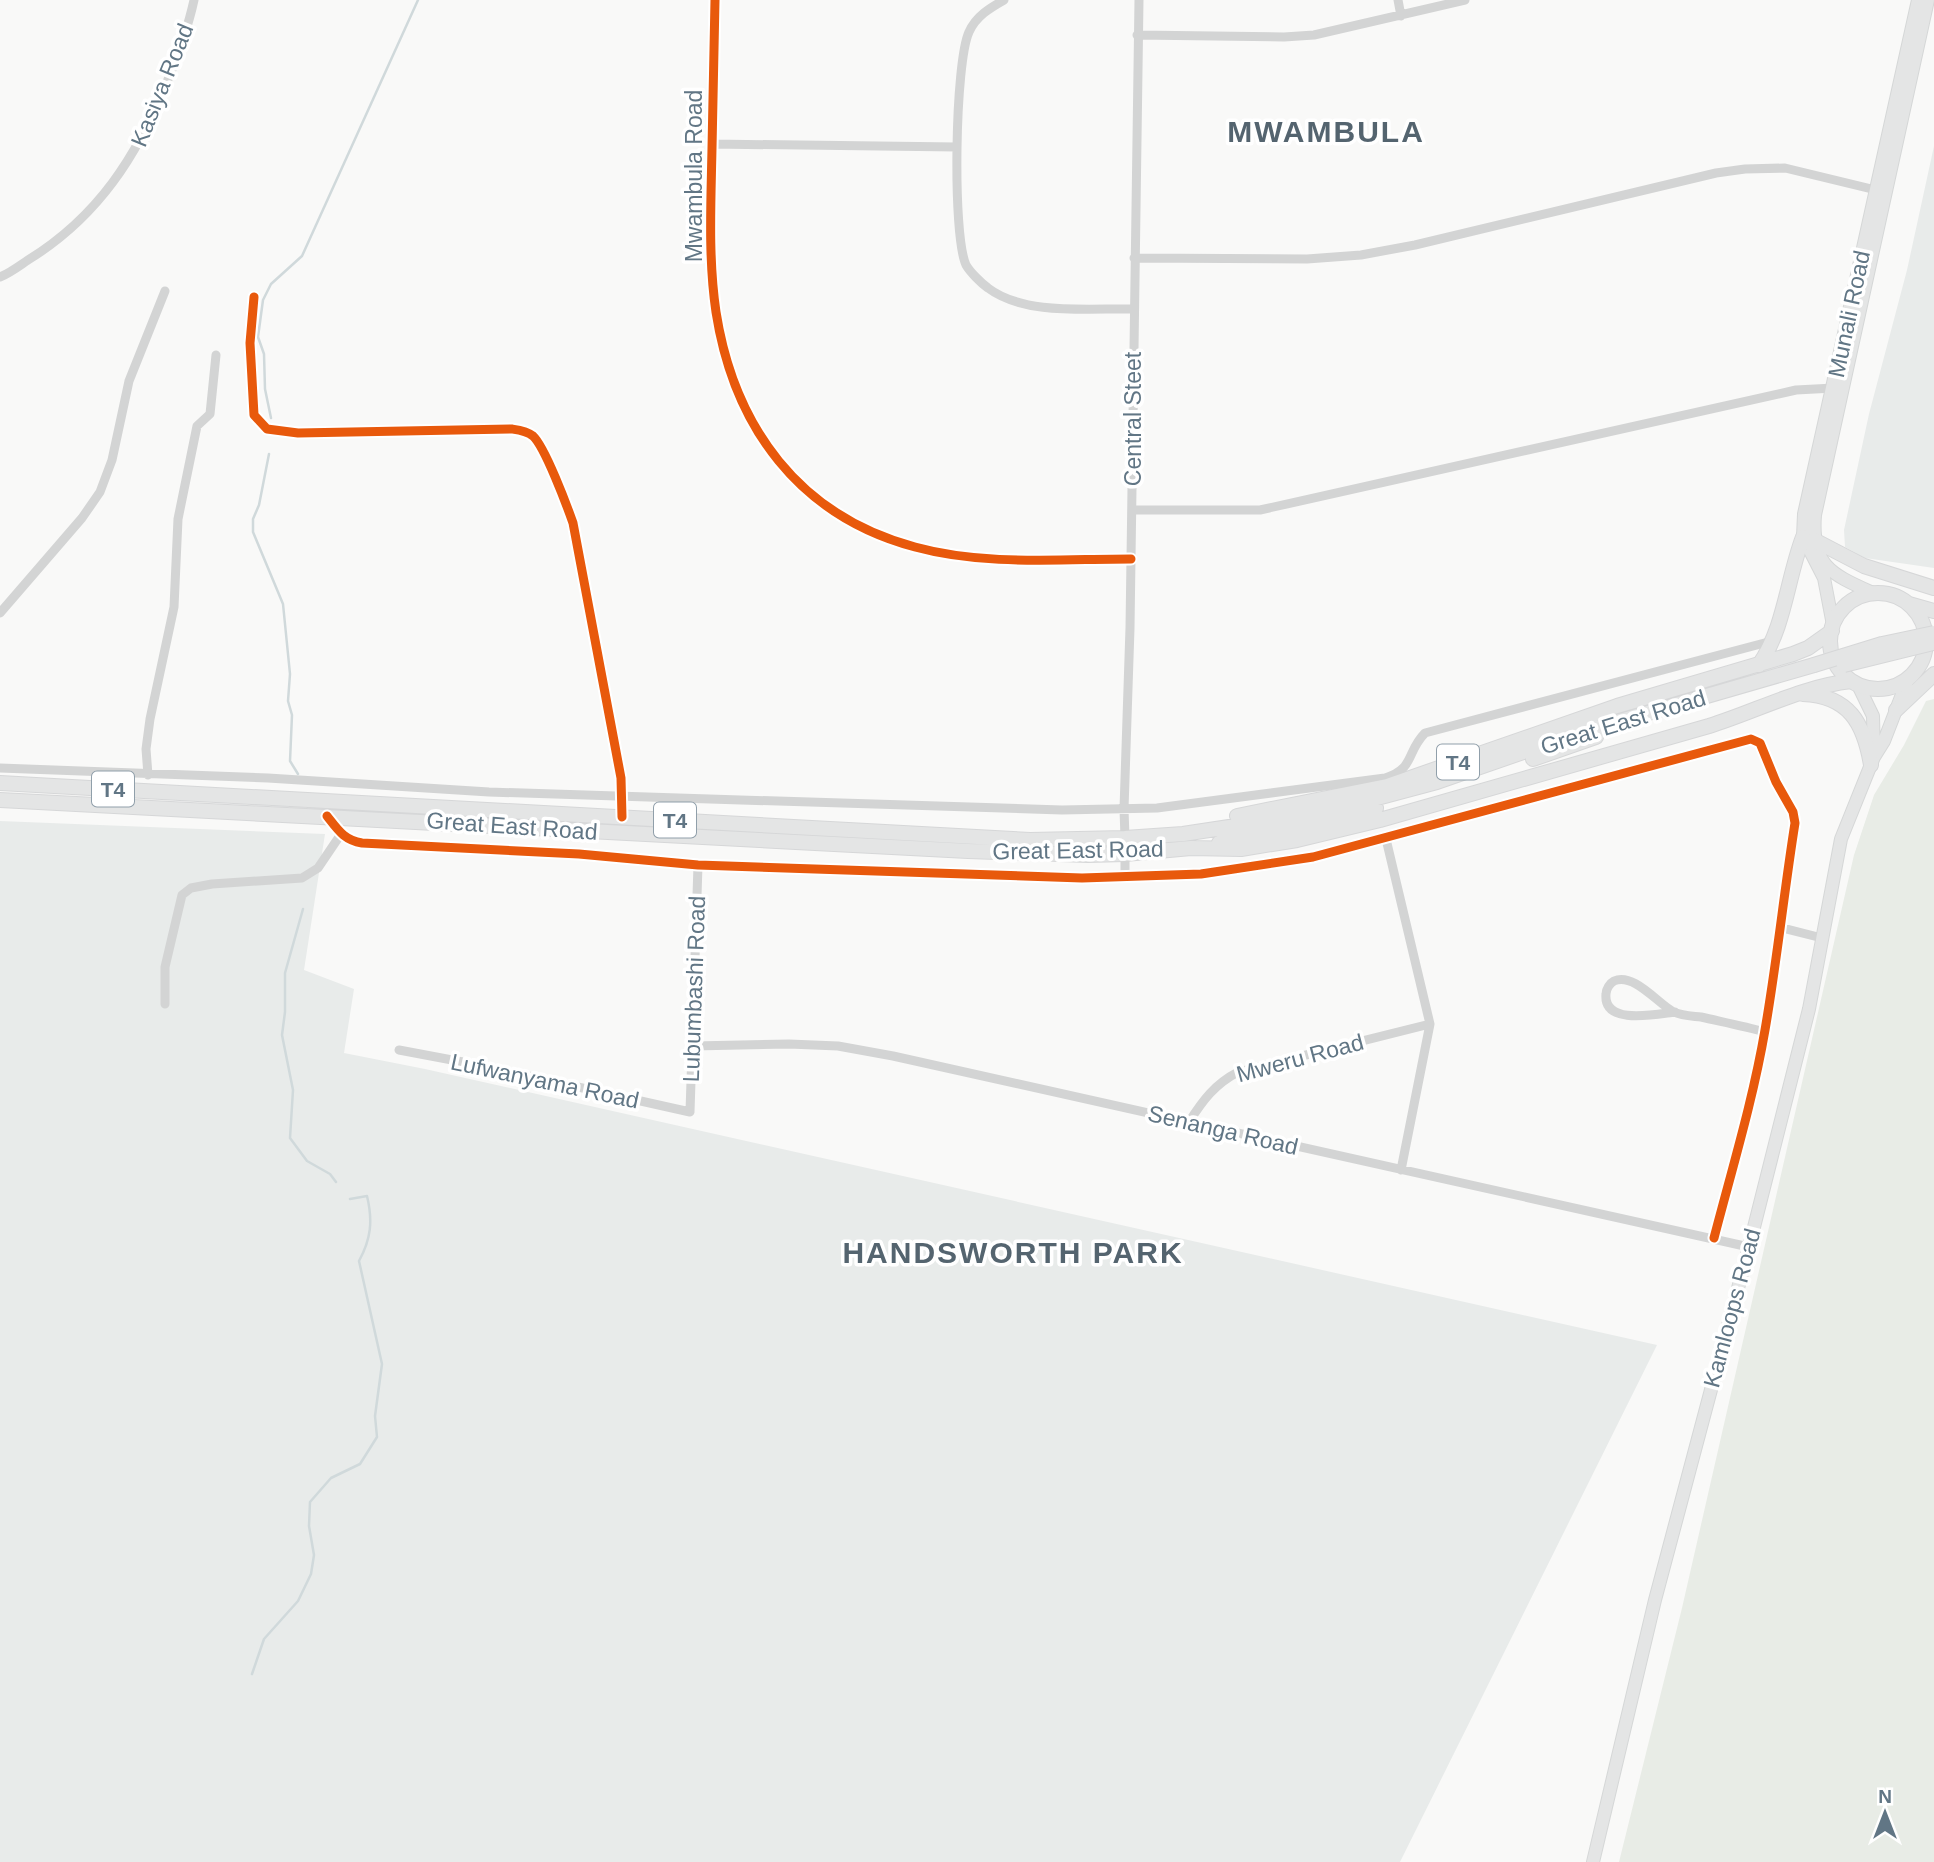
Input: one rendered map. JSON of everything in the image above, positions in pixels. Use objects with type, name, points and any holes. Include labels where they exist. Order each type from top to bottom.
[{"type":"main road","name":"Munali Road","points":[[1882,191],[1918,0]]},
{"type":"main road","name":"Munali Road","points":[[1806,536],[1815,515],[1882,191],[1928,0]]},
{"type":"main road","points":[[1806,536],[1864,566],[1934,589]]},
{"type":"main road","points":[[1806,536],[1833,573],[1873,593],[1897,597],[1934,611]]},
{"type":"main road","points":[[1806,536],[1824,578],[1832,628],[1832,653],[1836,664],[1855,683],[1868,689],[1889,689],[1908,679],[1928,659],[1922,620],[1908,603]]},
{"type":"main road","points":[[1759,665],[1772,641],[1806,536]]},
{"type":"main road","points":[[1832,628],[1845,607],[1853,600],[1873,593]]},
{"type":"main road","name":"Great East Road","points":[[1188,832],[1235,817],[1387,786],[1617,706],[1808,648],[1832,628]]},
{"type":"main road","name":"Great East Road","points":[[0,800],[968,851],[1125,854],[1191,848],[1337,819],[1441,789],[1607,733],[1934,633]]},
{"type":"main road","name":"Great East Road","points":[[0,783],[1030,840],[1125,838],[1321,813],[1437,782],[1572,735],[1815,669],[1934,642]]},
{"type":"main road","points":[[1896,710],[1934,674]]},
{"type":"main road","name":"Kamloops Road","points":[[1593,1862],[1655,1600],[1809,1009],[1841,839],[1908,679]]},
{"type":"main road","name":"Great East Road","points":[[1191,848],[1241,849],[1297,840],[1380,820],[1709,726],[1819,685],[1855,683]]},
{"type":"main road","name":"Kamloops Road","points":[[1855,683],[1872,716],[1872,761]]},
{"type":"main road","points":[[1787,696],[1816,695],[1843,706],[1862,729],[1872,761]]},
{"type":"street","name":"Kasiya Road","points":[[0,276],[45,250],[77,223],[118,176],[134,153],[155,112],[180,51],[194,0]]},
{"type":"street","name":"Mwambula Road","points":[[715,0],[712,269],[716,312],[734,381],[749,416],[774,456],[799,485],[833,511],[869,531],[915,547],[964,556],[1131,559]]},
{"type":"street","points":[[1004,0],[984,12],[970,30],[963,53],[957,147],[959,242],[967,267],[988,288],[1015,302],[1045,307],[1134,309]]},
{"type":"street","name":"Central Steet","points":[[1125,838],[1139,0]]},
{"type":"street","points":[[1398,0],[1401,16]]},
{"type":"street","points":[[1137,35],[1314,35],[1465,0]]},
{"type":"street","points":[[712,144],[957,147]]},
{"type":"street","points":[[1134,258],[1307,259],[1361,255],[1415,245],[1716,173],[1745,169],[1785,169],[1882,191]]},
{"type":"street","points":[[0,613],[82,518],[100,492],[112,460],[129,381],[164,291]]},
{"type":"street","points":[[254,296],[250,342],[254,415],[267,429],[298,433],[512,429],[533,436],[562,494],[573,523],[623,797],[622,817]]},
{"type":"street","points":[[148,775],[146,749],[149,719],[174,607],[178,519],[197,426],[210,414],[216,355]]},
{"type":"street","points":[[1132,510],[1260,510],[1796,390],[1839,389]]},
{"type":"street","points":[[0,768],[268,778],[623,797],[1062,810],[1157,808],[1218,802],[1397,775],[1405,768],[1418,740],[1425,733],[1436,729],[1772,641]]},
{"type":"street","points":[[327,816],[350,841],[362,843],[579,854],[698,865],[1125,878],[1201,874],[1262,866],[1386,839],[1531,797],[1751,739],[1760,743],[1776,782],[1793,812],[1795,823],[1765,1032],[1748,1112],[1714,1238]]},
{"type":"street","points":[[165,1004],[165,967],[182,895],[191,888],[212,884],[302,878],[318,868],[341,834]]},
{"type":"street","points":[[1386,839],[1430,1024],[1401,1170]]},
{"type":"street","points":[[1125,854],[1125,878]]},
{"type":"street","name":"Lubumbashi Road","points":[[690,1112],[698,865]]},
{"type":"street","points":[[1779,928],[1822,938]]},
{"type":"street","points":[[1675,1012],[1628,979],[1616,980],[1608,986],[1605,995],[1608,1003],[1624,1016],[1675,1012],[1765,1032]]},
{"type":"street","name":"Mweru Road","points":[[1189,1122],[1208,1094],[1221,1081],[1238,1072],[1430,1024]]},
{"type":"street","name":"Senanga Road","points":[[694,1046],[838,1046],[1749,1247]]},
{"type":"street","name":"Lufwanyama Road","points":[[399,1050],[690,1112]]},
{"type":"shaded area","points":[[1934,146],[1934,568],[1865,558],[1845,547],[1844,530],[1869,414],[1907,270]]},
{"type":"shaded area","points":[[1934,699],[1934,1862],[1619,1862],[1682,1608],[1854,855],[1874,795],[1926,701]]},
{"type":"shaded area","points":[[0,821],[325,834],[304,970],[354,989],[344,1053],[1657,1345],[1400,1862],[0,1862]]},
{"type":"waterway","points":[[271,418],[265,389],[264,354],[258,337],[263,300],[271,284],[302,256],[418,0]]},
{"type":"waterway","points":[[269,454],[259,505],[253,519],[253,532],[283,604],[290,674],[288,701],[292,715],[290,761],[298,774]]},
{"type":"waterway","points":[[303,909],[285,973],[282,1035],[293,1090],[290,1138],[307,1161],[330,1174],[336,1182]]},
{"type":"waterway","points":[[252,1674],[264,1639],[298,1601],[311,1574],[314,1555],[309,1526],[310,1502],[331,1478],[360,1464],[377,1437],[375,1416],[382,1364],[359,1261],[370,1230],[370,1214],[367,1196],[350,1199]]},
{"type":"cycle path","points":[[715,0],[711,230],[716,312],[725,354],[738,393],[756,429],[779,461],[806,489],[838,513],[874,533],[915,547],[995,559],[1131,559]]},
{"type":"cycle path","points":[[254,297],[250,343],[254,415],[267,429],[298,433],[512,429],[528,433],[538,442],[573,523],[621,778],[622,817]]},
{"type":"cycle path","points":[[327,816],[346,837],[362,843],[579,854],[698,865],[1082,878],[1201,874],[1313,857],[1751,739],[1760,743],[1776,782],[1793,812],[1795,823],[1760,1056],[1714,1238]]},
{"type":"district","name":"MWAMBULA","points":[[1326,131]]},
{"type":"district","name":"HANDSWORTH PARK","points":[[1013,1252]]}]
